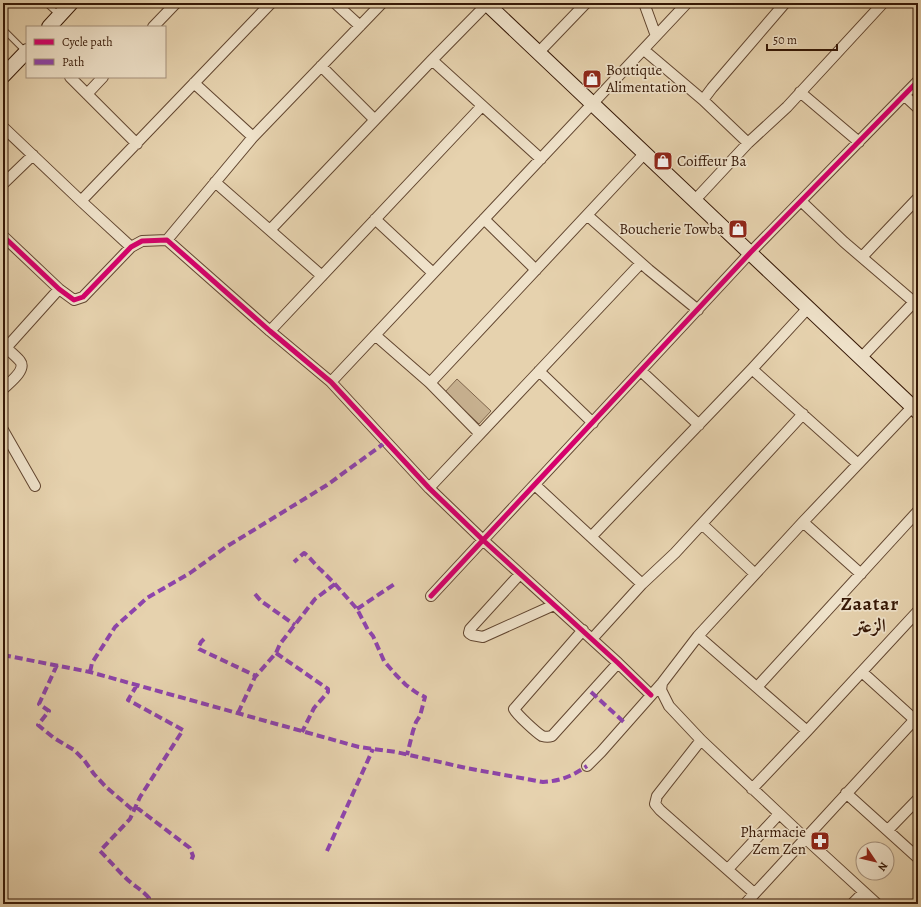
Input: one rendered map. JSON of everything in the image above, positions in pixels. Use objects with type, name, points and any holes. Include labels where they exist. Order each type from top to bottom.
[{"type":"main road","points":[[50,26],[71,3]]},
{"type":"main road","points":[[486,4],[861,358],[916,407]]},
{"type":"main road","points":[[3,76],[26,51]]},
{"type":"street","points":[[153,26],[176,3]]},
{"type":"street","points":[[81,201],[271,3]]},
{"type":"street","points":[[335,3],[360,26]]},
{"type":"street","points":[[167,240],[253,137],[382,3]]},
{"type":"street","points":[[538,53],[586,3]]},
{"type":"street","points":[[644,3],[656,36]]},
{"type":"street","points":[[331,382],[687,3]]},
{"type":"street","points":[[703,100],[785,3]]},
{"type":"street","points":[[695,200],[748,143],[787,107],[883,3]]},
{"type":"street","points":[[270,230],[486,4]]},
{"type":"street","points":[[644,50],[703,100],[748,143]]},
{"type":"street","points":[[432,60],[541,159]]},
{"type":"street","points":[[321,66],[375,120]]},
{"type":"street","points":[[71,78],[137,144]]},
{"type":"street","points":[[87,94],[102,78]]},
{"type":"street","points":[[431,596],[484,541],[750,253],[918,81]]},
{"type":"street","points":[[194,83],[253,137]]},
{"type":"street","points":[[800,92],[859,142]]},
{"type":"street","points":[[904,95],[918,108]]},
{"type":"street","points":[[270,331],[482,106]]},
{"type":"street","points":[[3,127],[131,246]]},
{"type":"street","points":[[430,383],[645,153]]},
{"type":"street","points":[[3,184],[33,155]]},
{"type":"street","points":[[215,182],[322,276]]},
{"type":"street","points":[[862,257],[918,198]]},
{"type":"street","points":[[801,201],[862,257],[916,300],[861,358]]},
{"type":"street","points":[[587,215],[641,263],[698,310]]},
{"type":"street","points":[[375,219],[433,273]]},
{"type":"street","points":[[484,219],[536,270]]},
{"type":"street","points":[[3,236],[59,289],[74,300],[83,297],[131,246],[142,241],[167,240],[270,331],[331,382],[429,488],[484,541],[583,630],[651,695]]},
{"type":"street","points":[[429,488],[641,263]]},
{"type":"street","points":[[3,389],[20,371],[22,366],[21,362],[5,347],[59,289]]},
{"type":"street","points":[[591,538],[808,308]]},
{"type":"street","points":[[375,335],[430,383],[480,434]]},
{"type":"street","points":[[752,369],[858,464]]},
{"type":"street","points":[[539,371],[593,423]]},
{"type":"street","points":[[642,371],[699,425]]},
{"type":"street","points":[[587,766],[602,752],[662,683],[698,636],[858,464],[916,407]]},
{"type":"street","points":[[592,639],[642,584],[675,553],[803,414]]},
{"type":"street","points":[[3,430],[35,486]]},
{"type":"street","points":[[535,485],[642,584]]},
{"type":"street","points":[[757,687],[917,514]]},
{"type":"street","points":[[803,522],[861,574]]},
{"type":"street","points":[[702,524],[755,574]]},
{"type":"street","points":[[520,574],[470,629],[469,633],[482,637],[554,605]]},
{"type":"street","points":[[752,789],[918,611]]},
{"type":"street","points":[[583,630],[515,708],[515,711],[541,736],[552,736],[618,663]]},
{"type":"street","points":[[698,636],[807,731]]},
{"type":"street","points":[[745,904],[754,892],[916,718],[862,672]]},
{"type":"street","points":[[662,683],[661,690],[669,706],[701,740],[804,838],[877,904]]},
{"type":"street","points":[[701,740],[656,796],[655,804],[754,892]]},
{"type":"street","points":[[846,793],[888,830],[916,851]]},
{"type":"street","points":[[888,830],[918,799]]},
{"type":"street","points":[[728,869],[779,814]]},
{"type":"street","points":[[852,904],[864,892]]},
{"type":"lane","points":[[46,3],[59,16]]},
{"type":"lane","points":[[3,29],[26,51]]},
{"type":"shaded area","points":[[457,379],[491,411],[479,424],[445,392]]},
{"type":"marked path","points":[[90,672],[92,663],[115,627],[147,598],[190,573],[226,547],[327,485],[386,442]]},
{"type":"marked path","points":[[238,713],[255,677],[276,653],[280,644],[315,599],[335,584],[304,553],[294,562]]},
{"type":"marked path","points":[[357,609],[396,583]]},
{"type":"marked path","points":[[335,584],[357,609],[368,630],[373,636],[384,661],[406,685],[425,697],[420,716],[413,731],[407,755]]},
{"type":"marked path","points":[[255,594],[261,601],[295,625]]},
{"type":"marked path","points":[[204,639],[201,642],[198,648],[199,649],[256,676]]},
{"type":"marked path","points":[[276,653],[328,689],[328,692],[314,708],[302,732]]},
{"type":"marked path","points":[[3,655],[90,672],[359,747],[396,752],[466,768],[543,782],[566,777],[587,766]]},
{"type":"marked path","points":[[57,665],[39,704],[49,711],[38,725],[54,738],[74,750],[106,787],[134,811]]},
{"type":"marked path","points":[[137,685],[128,700],[183,730],[140,797],[130,819],[100,851],[125,878],[149,898],[147,904]]},
{"type":"marked path","points":[[591,692],[626,724]]},
{"type":"marked path","points":[[327,851],[373,749]]},
{"type":"marked path","points":[[136,807],[190,848],[193,856],[190,863]]},
{"type":"cycle path","points":[[431,596],[750,253],[918,81]]},
{"type":"cycle path","points":[[3,236],[59,289],[74,300],[83,297],[131,247],[142,241],[167,240],[270,331],[331,382],[429,488],[484,541],[651,695]]},
{"type":"place","name":"Boutique Alimentation","points":[[592,79]]},
{"type":"place","name":"Coiffeur Ba","points":[[663,161]]},
{"type":"place","name":"Boucherie Towba","points":[[738,229]]},
{"type":"place","name":"Pharmacie Zem Zen","points":[[820,841]]},
{"type":"district","name":"Zaatar الزعتر","points":[[870,615]]}]
